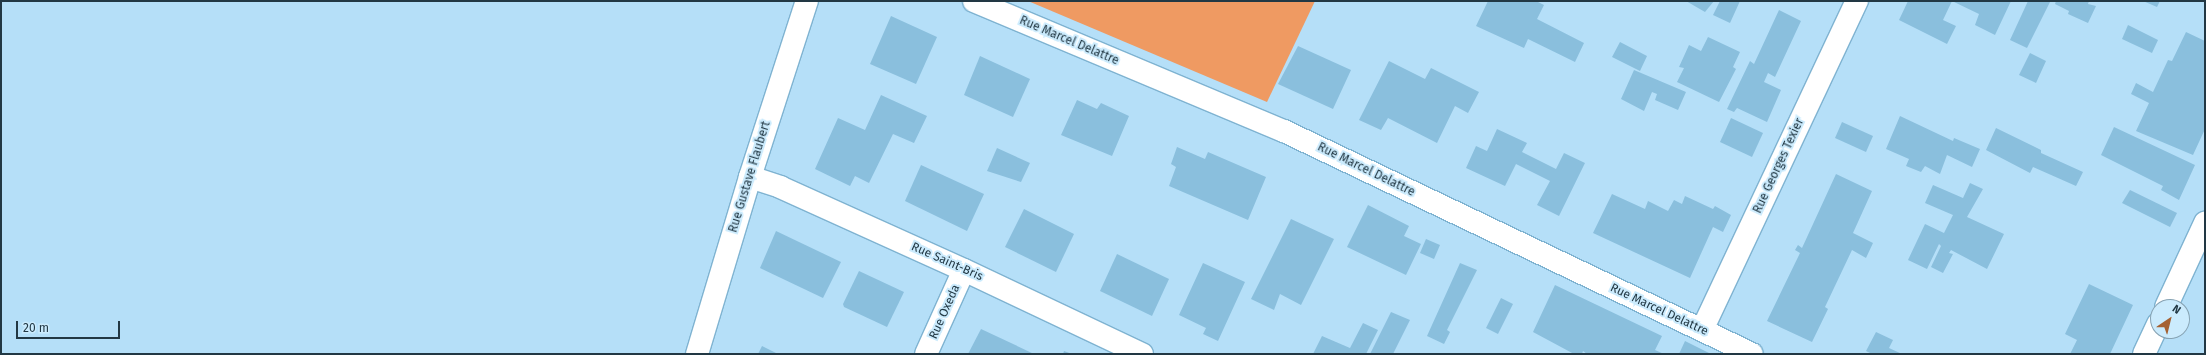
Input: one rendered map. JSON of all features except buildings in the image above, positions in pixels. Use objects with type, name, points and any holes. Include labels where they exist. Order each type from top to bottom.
[{"type":"street","name":"Rue Gustave Flaubert","points":[[697,354],[750,177],[807,1]]},
{"type":"street","name":"Rue Marcel Delattre","points":[[974,1],[1284,131],[1752,354]]},
{"type":"street","name":"Rue Georges Texier","points":[[1702,330],[1857,1]]},
{"type":"street","name":"Rue Saint-Bris","points":[[750,177],[780,187],[964,270],[1142,354]]},
{"type":"street","points":[[2170,299],[2205,223]]},
{"type":"street","name":"Rue Oxeda","points":[[926,354],[964,270]]},
{"type":"street","points":[[2144,354],[2151,339]]},
{"type":"shaded area","points":[[1028,1],[1315,1],[1267,102]]}]
